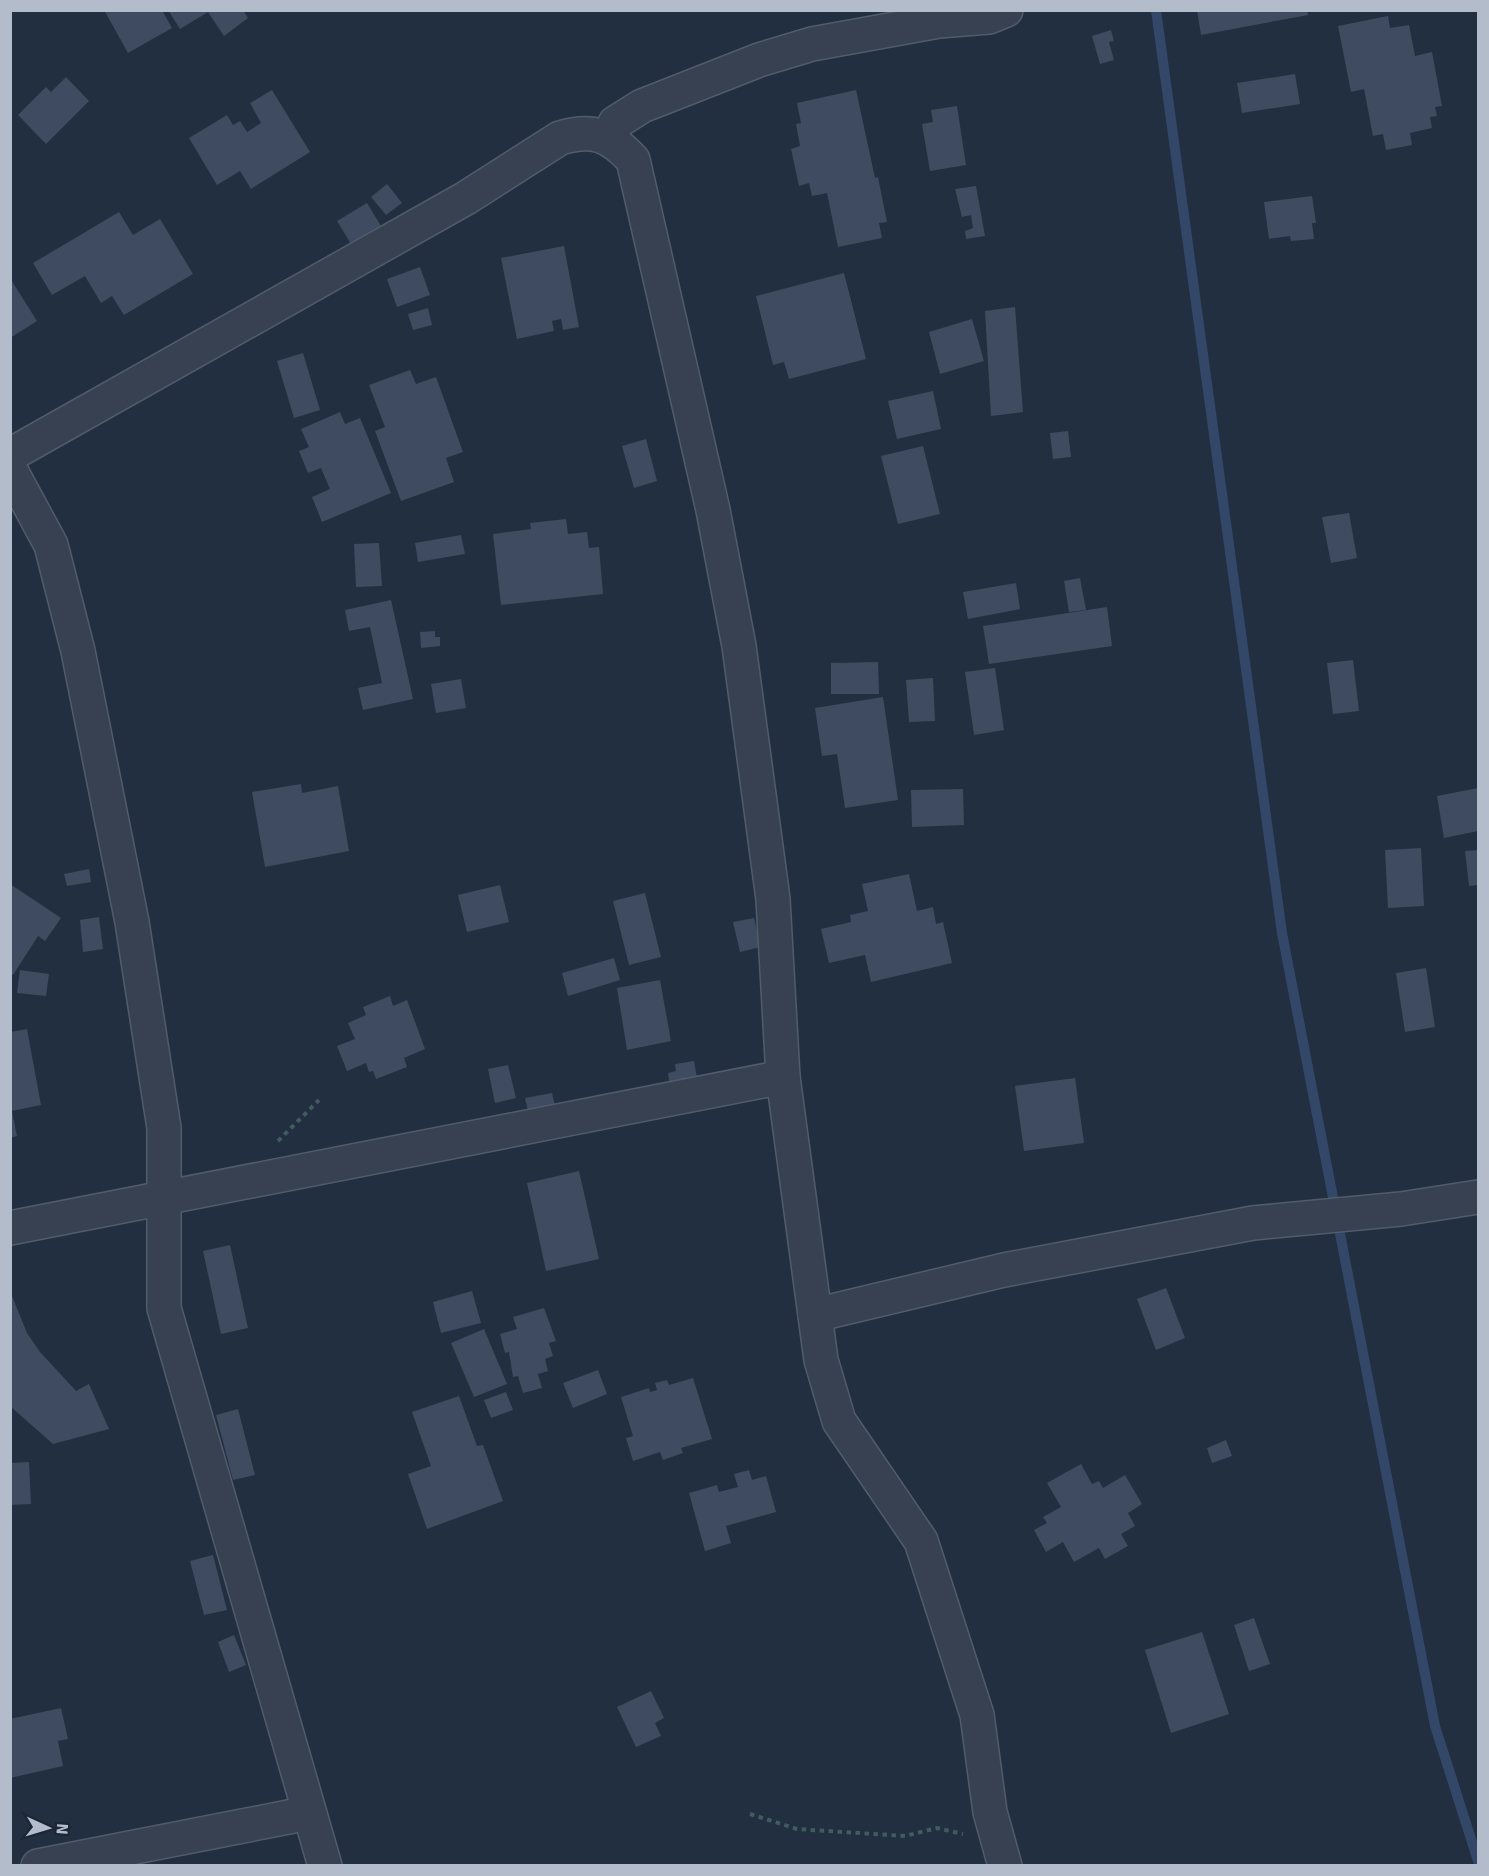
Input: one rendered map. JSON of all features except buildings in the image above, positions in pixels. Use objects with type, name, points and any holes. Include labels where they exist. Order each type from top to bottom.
[{"type":"street","points":[[608,138],[615,123],[642,106],[759,60],[812,44],[939,21],[989,17],[1006,10]]},
{"type":"street","points":[[10,455],[466,198],[560,138],[576,133],[592,133],[608,138],[633,160],[718,532],[739,645],[773,899],[783,1077],[821,1360],[839,1421],[921,1541],[977,1716],[990,1812],[1002,1854]]},
{"type":"street","points":[[10,469],[51,545],[78,651],[135,945],[164,1128],[164,1308],[325,1866]]},
{"type":"street","points":[[10,1228],[783,1077]]},
{"type":"street","points":[[815,1315],[1004,1270],[1252,1223],[1401,1209],[1479,1197]]},
{"type":"street","points":[[38,1866],[309,1813]]},
{"type":"path","points":[[750,1814],[797,1829],[905,1836],[937,1828],[1002,1854]]},
{"type":"waterway","points":[[1156,10],[1282,933],[1435,1726],[1478,1861]]}]
